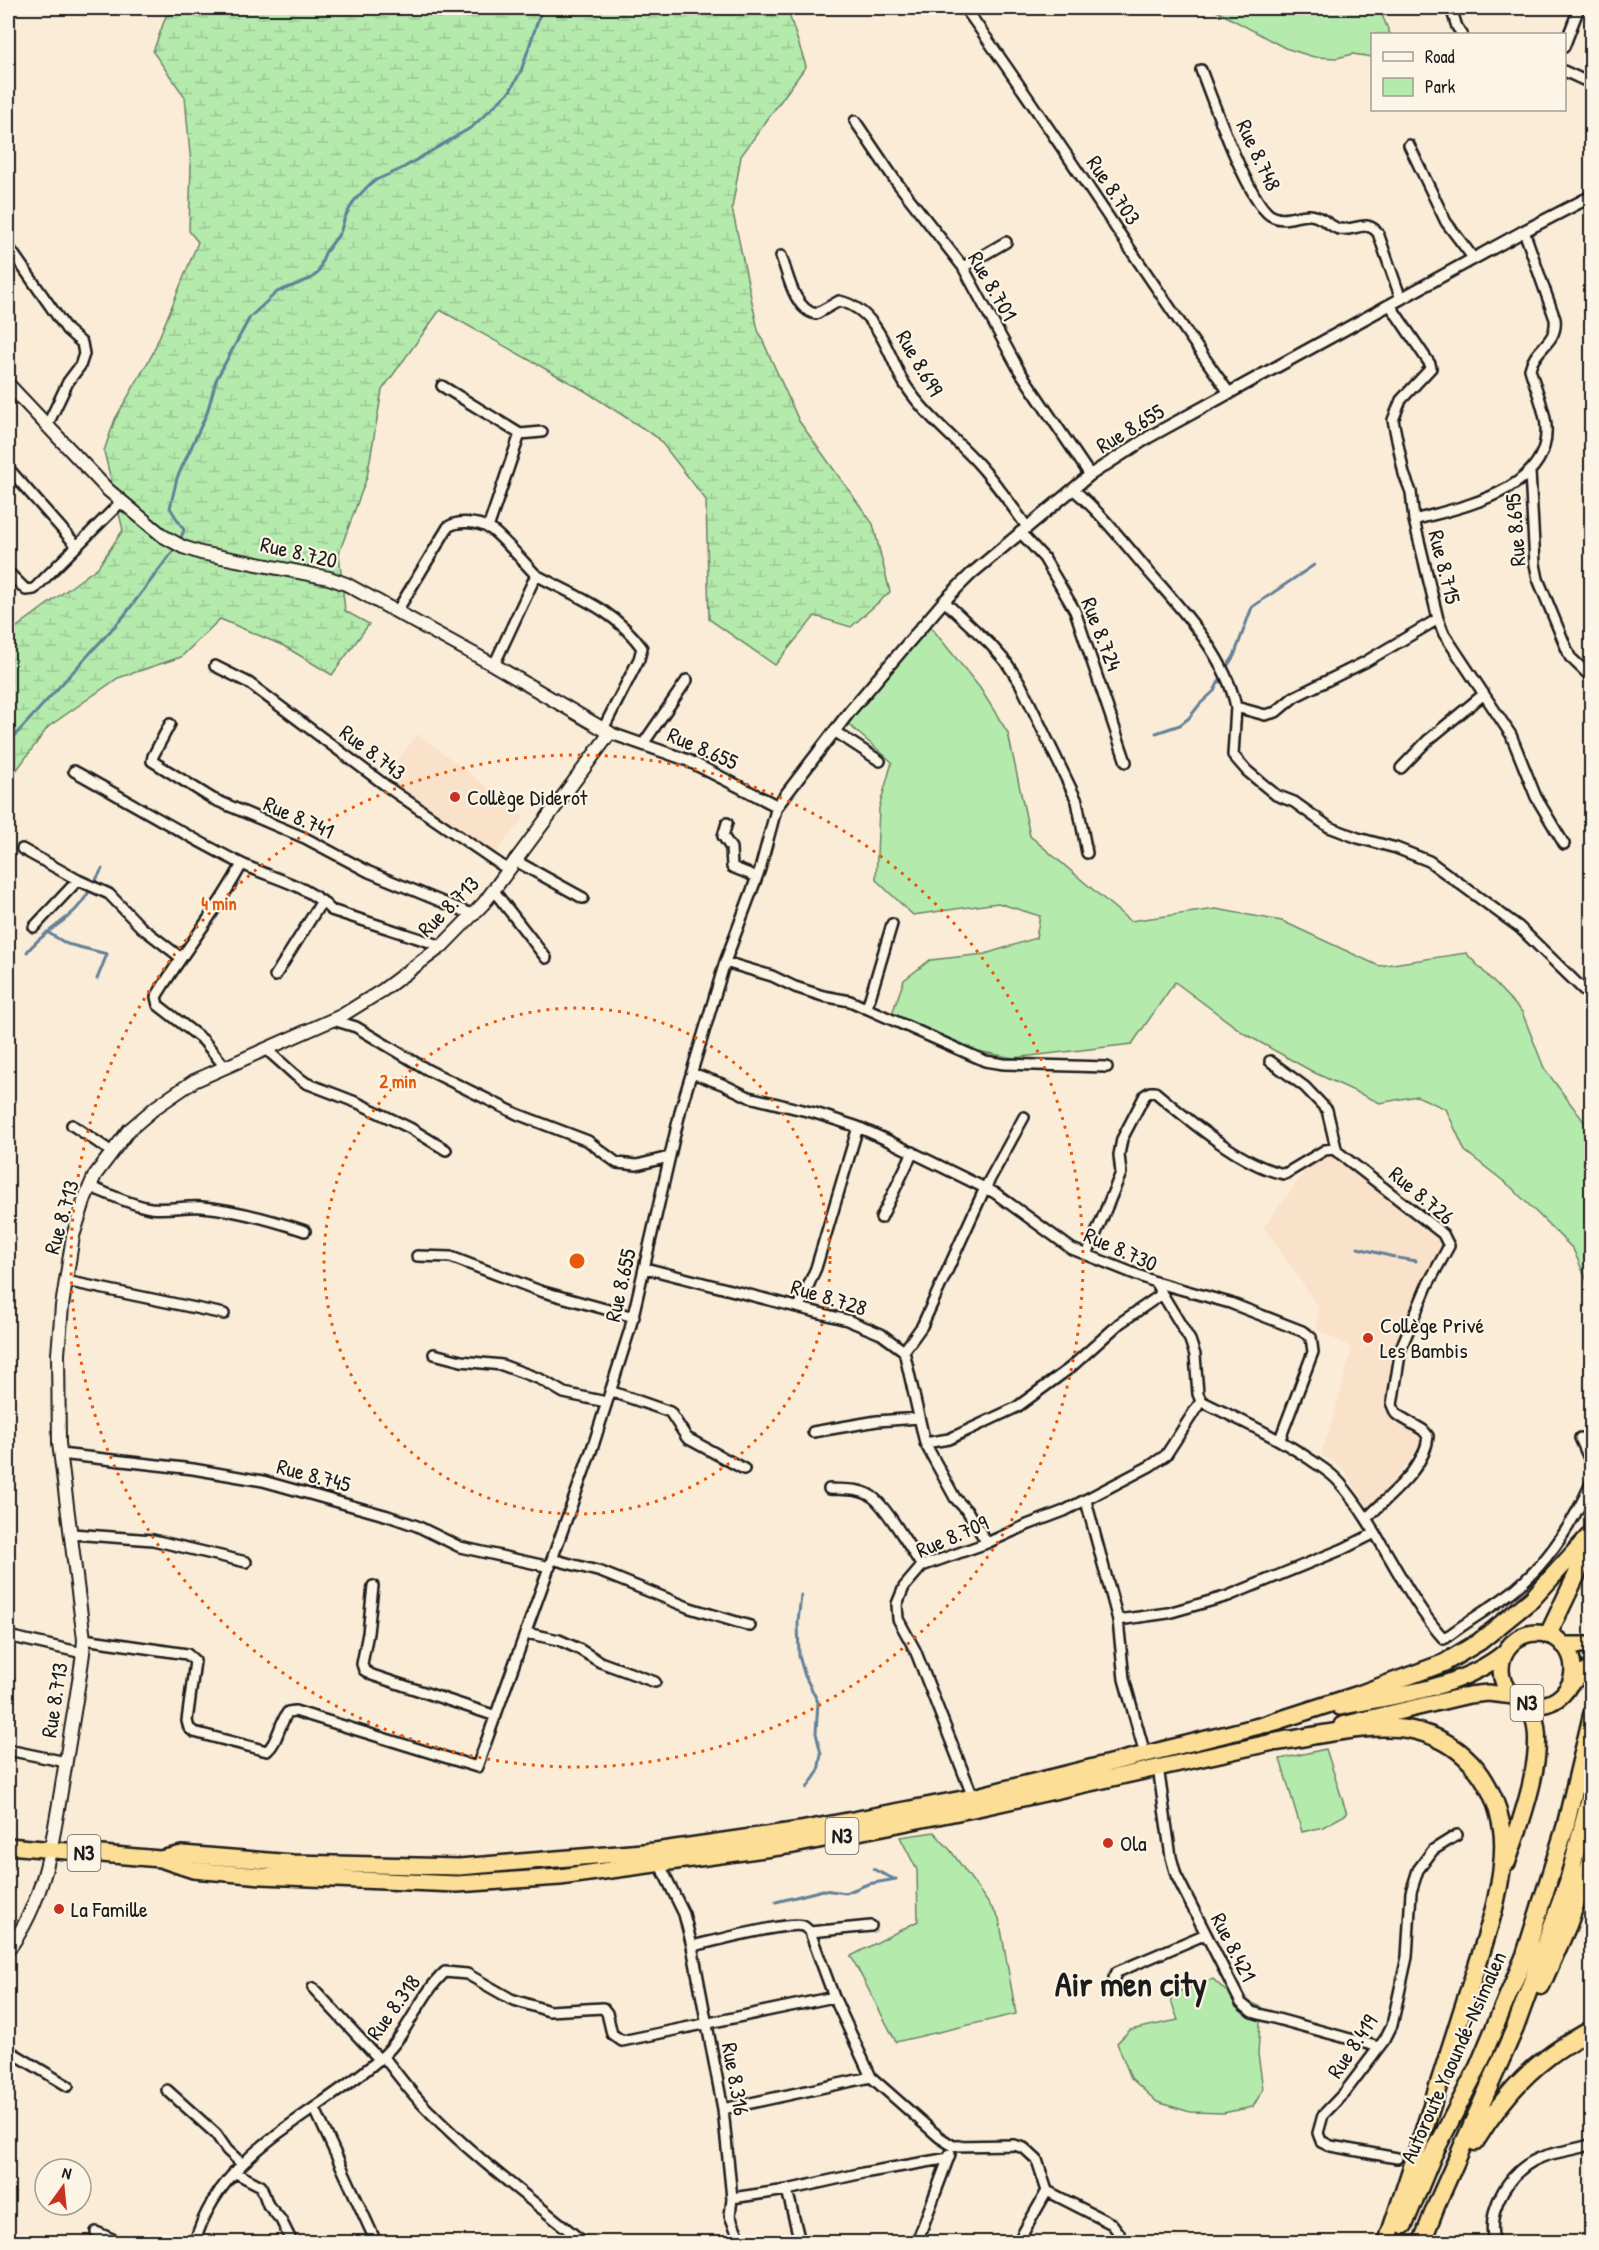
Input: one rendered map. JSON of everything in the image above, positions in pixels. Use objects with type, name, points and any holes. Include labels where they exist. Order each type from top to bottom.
[{"type":"highway","points":[[1592,1534],[1576,1576],[1548,1635],[1563,1645],[1592,1645]]},
{"type":"highway","points":[[1267,1724],[1357,1695],[1444,1663],[1479,1642],[1532,1599],[1592,1534]]},
{"type":"highway","name":"N3","points":[[160,1860],[182,1854],[293,1863],[459,1867],[655,1851],[800,1830],[973,1797],[1267,1724],[1433,1686],[1474,1674],[1490,1665],[1513,1642],[1523,1636],[1536,1633],[1548,1635]]},
{"type":"highway","name":"N3","points":[[1563,1645],[1574,1665],[1571,1683]]},
{"type":"highway","name":"N3","points":[[1505,1652],[1502,1676],[1506,1687],[1519,1699]]},
{"type":"highway","name":"N3","points":[[8,1846],[160,1860],[193,1870],[250,1875],[457,1884],[560,1877],[794,1845],[878,1829],[1276,1742],[1448,1699],[1488,1693],[1519,1699],[1535,1705],[1546,1704],[1557,1699],[1571,1683],[1592,1667]]},
{"type":"highway","points":[[1387,2242],[1426,2127],[1517,1833],[1536,1762],[1537,1729],[1533,1715],[1519,1699]]},
{"type":"highway","name":"Autoroute Yaoundé-Nsimalen","points":[[1396,2242],[1433,2155],[1478,2067],[1525,1954],[1565,1828],[1592,1715]]},
{"type":"highway","points":[[1276,1742],[1386,1728],[1412,1730],[1437,1738],[1458,1749],[1475,1766],[1493,1796],[1502,1824],[1500,1882]]},
{"type":"highway","name":"Autoroute Yaoundé-Nsimalen","points":[[1423,2240],[1515,2028],[1568,1882],[1592,1790]]},
{"type":"highway","points":[[1515,2028],[1538,1995],[1568,1925],[1592,1858]]},
{"type":"highway","points":[[1423,2240],[1466,2157],[1503,2101],[1523,2077],[1549,2056],[1592,2029]]},
{"type":"main road","name":"Rue 8.720","points":[[8,384],[121,502],[145,523],[177,544],[201,553],[329,578],[346,584],[494,665],[607,731]]},
{"type":"main road","name":"Rue 8.713","points":[[8,1950],[31,1911],[51,1851],[83,1653],[84,1639],[72,1534],[60,1454],[58,1354],[73,1236],[95,1175],[129,1130],[156,1107],[194,1081],[333,1020],[383,990],[442,946],[474,915],[494,891],[607,731]]},
{"type":"street","name":"Rue 8.703","points":[[965,8],[1045,121],[1169,308],[1230,394]]},
{"type":"street","points":[[1451,8],[1461,33]]},
{"type":"street","points":[[1566,42],[1579,8]]},
{"type":"street","name":"Rue 8.748","points":[[1200,70],[1241,168],[1258,202],[1269,214],[1279,220],[1308,215],[1315,216],[1341,229],[1366,225],[1373,227],[1378,233],[1401,299]]},
{"type":"street","points":[[1566,72],[1592,84]]},
{"type":"street","name":"Rue 8.701","points":[[855,121],[895,180],[963,267],[1019,370],[1090,476]]},
{"type":"street","points":[[1409,145],[1446,222],[1474,259]]},
{"type":"street","name":"Rue 8.655","points":[[84,1639],[188,1654],[192,1657],[195,1661],[186,1721],[194,1732],[267,1750],[272,1747],[288,1712],[295,1711],[477,1767],[594,1443],[634,1317],[681,1108],[725,962],[758,877],[777,806],[834,731],[944,601],[1023,529],[1090,476],[1149,437],[1592,196]]},
{"type":"street","points":[[1524,231],[1556,327],[1554,334],[1532,361],[1530,369],[1546,427],[1540,459],[1530,472]]},
{"type":"street","points":[[963,267],[1006,242]]},
{"type":"street","points":[[8,246],[67,330],[82,343],[84,354],[80,366],[69,382],[47,426]]},
{"type":"street","name":"Rue 8.699","points":[[781,256],[801,306],[807,312],[816,314],[839,301],[845,302],[857,309],[879,330],[910,391],[924,409],[974,459],[1023,529]]},
{"type":"street","points":[[1390,305],[1431,368],[1401,400],[1394,420],[1404,474],[1411,492],[1414,520]]},
{"type":"street","points":[[442,386],[520,434],[542,432]]},
{"type":"street","points":[[488,528],[520,434]]},
{"type":"street","points":[[8,468],[77,546]]},
{"type":"street","name":"Rue 8.715","points":[[1236,707],[1264,715],[1276,712],[1294,697],[1365,662],[1438,619],[1414,520],[1485,500],[1530,472]]},
{"type":"street","name":"Rue 8.695","points":[[1530,472],[1535,564],[1538,579],[1570,657],[1592,678]]},
{"type":"street","points":[[1074,490],[1128,546],[1196,627],[1208,645],[1233,694],[1236,707],[1233,755],[1236,760],[1276,795],[1294,802],[1329,826],[1429,861],[1518,927],[1592,999]]},
{"type":"street","points":[[8,572],[23,588],[30,591],[121,502]]},
{"type":"street","points":[[397,611],[448,527],[461,522],[488,528],[536,575],[605,610],[631,633],[642,648],[607,731]]},
{"type":"street","name":"Rue 8.724","points":[[1023,529],[1044,558],[1075,611],[1126,762]]},
{"type":"street","points":[[494,665],[536,575]]},
{"type":"street","points":[[944,601],[990,644],[1020,683],[1077,801],[1087,853]]},
{"type":"street","points":[[1438,619],[1444,634],[1511,735],[1536,796],[1564,844]]},
{"type":"street","name":"Rue 8.743","points":[[216,666],[249,683],[393,791],[511,865],[583,898]]},
{"type":"street","points":[[643,744],[687,680]]},
{"type":"street","points":[[1401,768],[1427,741],[1484,694]]},
{"type":"street","name":"Rue 8.741","points":[[170,724],[152,762],[213,799],[305,838],[369,872],[474,915]]},
{"type":"street","name":"Rue 8.655","points":[[607,731],[706,769],[777,806]]},
{"type":"street","points":[[834,731],[880,761]]},
{"type":"street","points":[[74,771],[242,864],[304,888],[339,914],[442,946]]},
{"type":"street","points":[[727,823],[723,836],[731,848],[732,867],[758,877]]},
{"type":"street","points":[[22,849],[78,880],[109,894],[141,927],[180,957]]},
{"type":"street","points":[[225,1067],[203,1040],[158,1005],[156,997],[242,864]]},
{"type":"street","points":[[34,927],[78,880]]},
{"type":"street","points":[[494,891],[546,958]]},
{"type":"street","points":[[274,976],[322,901]]},
{"type":"street","points":[[867,1008],[892,924]]},
{"type":"street","points":[[725,962],[772,976],[814,993],[850,1001],[924,1036],[985,1061],[1004,1064],[1107,1067]]},
{"type":"street","points":[[333,1020],[356,1027],[428,1070],[517,1114],[588,1142],[618,1163],[637,1165],[669,1157]]},
{"type":"street","points":[[266,1049],[306,1083],[358,1103],[410,1128],[446,1150]]},
{"type":"street","points":[[1270,1061],[1305,1087],[1327,1110],[1337,1152]]},
{"type":"street","name":"Rue 8.730","points":[[692,1073],[761,1101],[815,1113],[858,1127],[985,1188],[1018,1208],[1072,1249],[1155,1282],[1195,1355],[1198,1394],[1201,1401]]},
{"type":"street","points":[[1087,1255],[1121,1173],[1119,1155],[1122,1139],[1145,1095],[1150,1092],[1155,1092],[1196,1127],[1264,1169],[1285,1174],[1325,1150],[1334,1149],[1337,1152]]},
{"type":"street","points":[[987,1543],[968,1512],[955,1498],[925,1443],[904,1351],[922,1326],[985,1188],[1024,1117]]},
{"type":"street","points":[[72,1125],[112,1152]]},
{"type":"street","points":[[799,1307],[816,1268],[858,1127]]},
{"type":"street","points":[[881,1218],[913,1152]]},
{"type":"street","name":"Rue 8.726","points":[[1337,1152],[1443,1234],[1449,1246],[1427,1286],[1401,1348],[1392,1404],[1396,1414],[1423,1430],[1428,1436],[1428,1446],[1424,1456],[1405,1479],[1367,1518]]},
{"type":"street","points":[[90,1187],[132,1203],[153,1208],[178,1206],[216,1209],[271,1219],[305,1231]]},
{"type":"street","points":[[417,1256],[451,1257],[540,1291],[634,1317]]},
{"type":"street","name":"Rue 8.728","points":[[645,1268],[848,1320],[880,1334],[904,1351]]},
{"type":"street","points":[[66,1281],[224,1314]]},
{"type":"street","points":[[1155,1282],[1230,1303],[1302,1331],[1311,1337],[1313,1352],[1280,1439]]},
{"type":"street","points":[[925,1443],[949,1439],[1017,1407],[1070,1368],[1120,1323],[1162,1294]]},
{"type":"street","points":[[434,1354],[461,1361],[502,1365],[540,1379],[564,1393],[606,1402]]},
{"type":"street","points":[[610,1391],[670,1412],[687,1438],[744,1469]]},
{"type":"street","points":[[1201,1401],[1280,1439],[1330,1473],[1367,1518],[1396,1566],[1408,1593],[1429,1623],[1444,1639],[1514,1590],[1540,1564],[1575,1515],[1592,1481]]},
{"type":"street","name":"Rue 8.709","points":[[973,1797],[915,1650],[898,1619],[897,1604],[904,1587],[922,1566],[987,1543],[1086,1501],[1150,1466],[1166,1455],[1201,1401]]},
{"type":"street","points":[[813,1432],[877,1421],[919,1418]]},
{"type":"street","points":[[1580,1438],[1592,1465]]},
{"type":"street","name":"Rue 8.745","points":[[60,1454],[193,1469],[262,1481],[388,1516],[417,1526],[460,1547],[600,1572],[690,1608],[750,1626]]},
{"type":"street","points":[[829,1489],[856,1490],[872,1496],[883,1508],[922,1566]]},
{"type":"street","points":[[1086,1501],[1118,1620],[1124,1679],[1145,1754]]},
{"type":"street","points":[[1118,1620],[1168,1613],[1228,1596],[1343,1549],[1375,1533]]},
{"type":"street","points":[[72,1534],[153,1540],[246,1562]]},
{"type":"street","points":[[373,1586],[362,1664],[364,1670],[383,1679],[496,1716]]},
{"type":"street","points":[[526,1633],[559,1640],[600,1662],[655,1682]]},
{"type":"street","points":[[8,1636],[83,1653]]},
{"type":"street","points":[[8,1750],[66,1762]]},
{"type":"street","name":"Rue 8.421","points":[[1158,1767],[1171,1857],[1176,1875],[1245,2008],[1252,2012],[1379,2047]]},
{"type":"street","name":"Rue 8.419","points":[[1397,2158],[1331,2146],[1321,2141],[1318,2133],[1323,2115],[1345,2092],[1379,2047],[1392,2025],[1407,1957],[1411,1892],[1418,1870],[1433,1850],[1457,1835]]},
{"type":"street","name":"Rue 8.316","points":[[660,1865],[684,1914],[692,1946],[723,2109],[732,2198],[730,2216],[741,2242]]},
{"type":"street","points":[[692,1946],[772,1928],[801,1925],[810,1932],[834,1997],[871,2077],[939,2137],[953,2146],[1014,2145],[1024,2148],[1036,2160],[1047,2191],[1112,2224],[1119,2232],[1119,2242]]},
{"type":"street","points":[[810,1932],[871,1926]]},
{"type":"street","points":[[1114,1978],[1117,1972],[1206,1934]]},
{"type":"street","name":"Rue 8.318","points":[[195,2242],[207,2211],[241,2163],[265,2142],[315,2109],[381,2057],[400,2038],[433,1984],[445,1972],[466,1974],[511,1999],[549,2011],[603,2008],[607,2013],[612,2034],[622,2041],[707,2023]]},
{"type":"street","points":[[313,1988],[381,2057],[431,2114],[583,2242]]},
{"type":"street","points":[[707,2023],[834,1997]]},
{"type":"street","points":[[8,2050],[68,2086]]},
{"type":"street","points":[[723,2109],[871,2077]]},
{"type":"street","points":[[166,2090],[216,2134],[227,2150],[241,2163]]},
{"type":"street","points":[[315,2109],[376,2242]]},
{"type":"street","points":[[1494,2242],[1492,2237],[1496,2209],[1504,2187],[1512,2176],[1541,2157],[1576,2150],[1592,2144]]},
{"type":"street","points":[[917,2242],[953,2146]]},
{"type":"street","points":[[732,2198],[788,2190],[863,2173],[949,2158]]},
{"type":"street","points":[[234,2172],[261,2186],[268,2205],[281,2220],[292,2242]]},
{"type":"street","points":[[788,2190],[800,2242]]},
{"type":"street","points":[[1018,2242],[1047,2191]]},
{"type":"street","points":[[96,2232],[119,2242]]},
{"type":"shaded area","name":"Collège Diderot","points":[[418,734],[525,816],[492,858],[384,777]]},
{"type":"shaded area","name":"Collège Privé Les Bambis","points":[[1327,1154],[1438,1234],[1445,1246],[1397,1348],[1388,1416],[1420,1436],[1421,1446],[1379,1500],[1368,1508],[1344,1469],[1321,1454],[1352,1348],[1316,1329],[1319,1308],[1264,1227],[1316,1156]]},
{"type":"green space","points":[[197,8],[787,8],[806,66],[741,156],[732,208],[758,330],[799,421],[873,524],[890,592],[851,627],[815,616],[775,665],[709,619],[706,500],[658,438],[585,391],[440,310],[382,390],[367,477],[339,553],[345,611],[369,624],[332,675],[284,646],[220,619],[181,657],[118,678],[48,727],[8,782],[8,640],[14,629],[98,567],[123,530],[104,451],[115,419],[152,355],[198,242],[189,231],[191,165],[185,97],[153,52],[166,16]]},
{"type":"green space","points":[[1211,8],[1371,8],[1382,15],[1390,33],[1371,33],[1371,57],[1353,54],[1337,58],[1314,57],[1285,48]]},
{"type":"green space","points":[[926,621],[980,688],[1008,733],[1030,836],[1130,921],[1216,909],[1282,921],[1379,966],[1466,953],[1522,1012],[1544,1068],[1591,1131],[1591,1290],[1573,1249],[1511,1187],[1465,1151],[1446,1109],[1417,1096],[1380,1103],[1315,1073],[1245,1034],[1175,982],[1132,1044],[1013,1058],[943,1044],[892,1014],[904,980],[930,960],[985,954],[1036,938],[1040,916],[998,903],[913,915],[876,880],[879,808],[892,762],[848,724],[850,711]]},
{"type":"green space","points":[[1326,1749],[1347,1814],[1323,1827],[1302,1832],[1280,1759]]},
{"type":"green space","points":[[934,1832],[951,1851],[999,1918],[1016,2014],[896,2042],[851,1956],[918,1921],[917,1870],[900,1837]]},
{"type":"green space","points":[[1213,1979],[1226,1991],[1261,2007],[1258,2054],[1263,2089],[1253,2107],[1223,2113],[1190,2112],[1157,2102],[1131,2078],[1117,2043],[1130,2030],[1178,2020],[1169,1995]]},
{"type":"waterway","points":[[180,540],[184,530],[170,508],[177,478],[207,413],[216,380],[250,317],[277,292],[310,279],[318,273],[325,253],[340,233],[345,217],[354,201],[368,186],[472,127],[511,90],[521,71],[542,8]]},
{"type":"waterway","points":[[8,743],[123,617],[177,546]]},
{"type":"waterway","points":[[1226,668],[1234,656],[1252,607],[1314,565]]},
{"type":"waterway","points":[[1190,611],[1204,632]]},
{"type":"waterway","points":[[1156,733],[1180,725],[1189,718],[1214,691],[1223,674]]},
{"type":"waterway","points":[[27,952],[80,905],[102,869]]},
{"type":"waterway","points":[[47,932],[67,944],[107,954],[97,979]]},
{"type":"waterway","points":[[1358,1248],[1394,1257]]},
{"type":"waterway","points":[[1398,1258],[1416,1261]]},
{"type":"waterway","points":[[801,1595],[798,1622],[799,1656],[805,1676],[818,1702],[816,1733],[821,1754],[818,1772],[807,1788]]},
{"type":"waterway","points":[[873,1869],[894,1879]]},
{"type":"waterway","points":[[776,1902],[823,1890],[846,1893],[868,1884],[896,1879]]},
{"type":"place","name":"Collège Diderot","points":[[455,797]]},
{"type":"place","name":"Collège Privé Les Bambis","points":[[1368,1338]]},
{"type":"place","name":"Ola","points":[[1108,1843]]},
{"type":"place","name":"La Famille","points":[[59,1909]]},
{"type":"district","name":"Air men city","points":[[1131,1984]]}]
